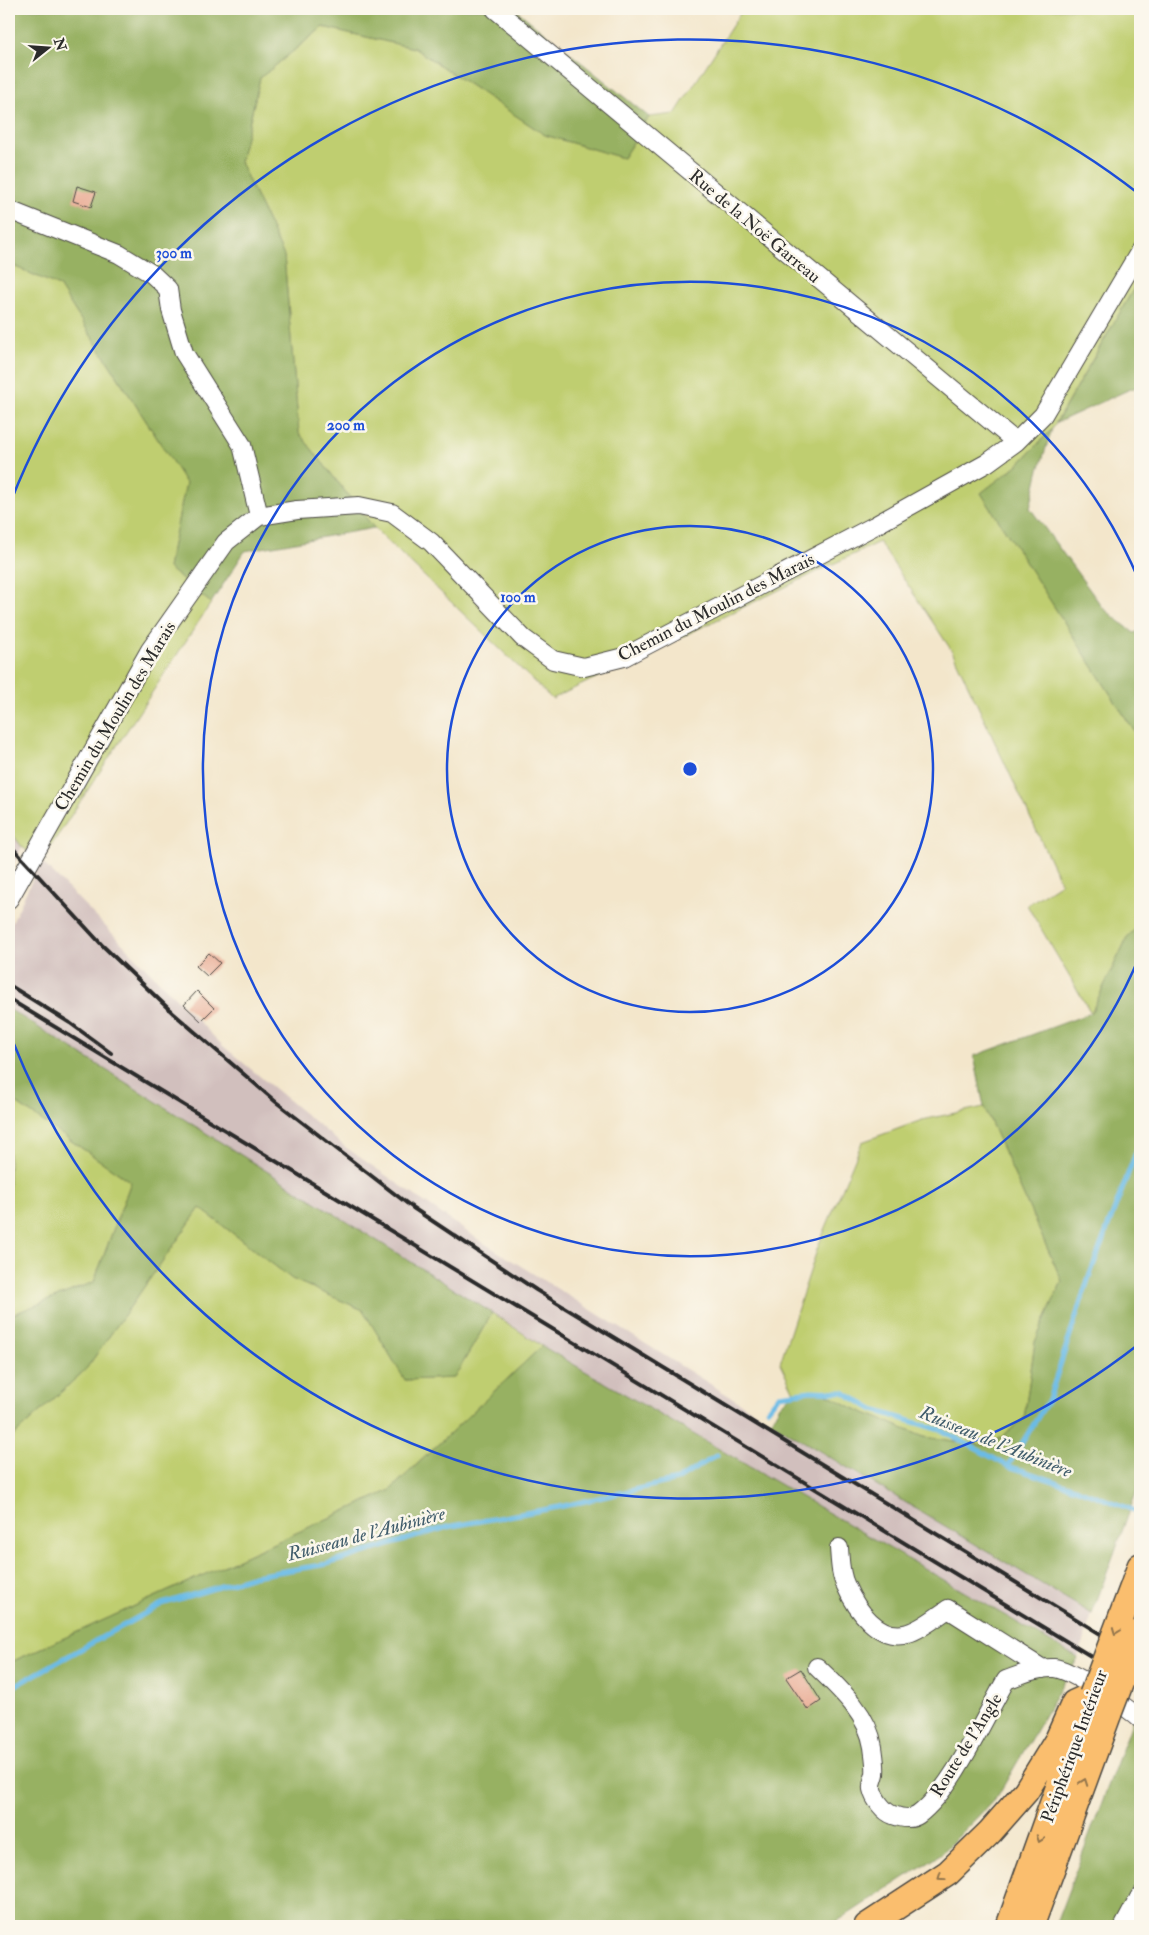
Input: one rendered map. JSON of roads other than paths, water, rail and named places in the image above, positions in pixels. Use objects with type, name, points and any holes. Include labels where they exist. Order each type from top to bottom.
[{"type":"highway","name":"Périphérique Intérieur","points":[[1009,1926],[1137,1576]]},
{"type":"highway","points":[[1032,1926],[1140,1632]]},
{"type":"highway","points":[[867,1926],[948,1873],[990,1832],[1026,1792],[1058,1739],[1074,1703],[1092,1695]]},
{"type":"street","name":"Rue de la Noë Garreau","points":[[495,9],[1016,442]]},
{"type":"street","points":[[9,210],[119,254],[152,274],[168,289],[171,310],[184,353],[242,445],[259,516]]},
{"type":"street","name":"Chemin du Moulin des Marais","points":[[9,899],[150,650],[226,542],[259,516],[297,510],[359,506],[392,513],[431,542],[523,638],[553,660],[584,667],[624,657],[987,463],[1016,442],[1043,415],[1140,251]]},
{"type":"street","points":[[839,1548],[845,1585],[862,1612],[873,1625],[891,1635],[909,1633],[948,1609],[1043,1669]]},
{"type":"street","name":"Route de l'Angle","points":[[817,1667],[844,1694],[863,1719],[873,1746],[875,1772],[872,1788],[878,1802],[889,1813],[903,1819],[917,1816],[938,1795],[963,1756],[1006,1680],[1043,1669],[1056,1668],[1072,1675],[1140,1719]]},
{"type":"street","points":[[1124,1926],[1140,1896]]},
{"type":"waterway","points":[[1008,1466],[1049,1399],[1089,1277],[1140,1142]]},
{"type":"waterway","name":"Ruisseau de l'Aubinière","points":[[768,1409],[779,1395],[811,1391],[843,1392],[874,1410],[943,1431],[1008,1466],[1133,1510]]},
{"type":"waterway","name":"Ruisseau de l'Aubinière","points":[[9,1689],[162,1604],[254,1576],[327,1564],[447,1527],[559,1507],[677,1480],[717,1455]]},
{"type":"railway","points":[[9,844],[103,946],[173,1013],[276,1102],[413,1208],[536,1290],[1140,1658]]},
{"type":"railway","points":[[9,985],[70,1023],[111,1053]]},
{"type":"railway","points":[[9,999],[1140,1686]]}]
